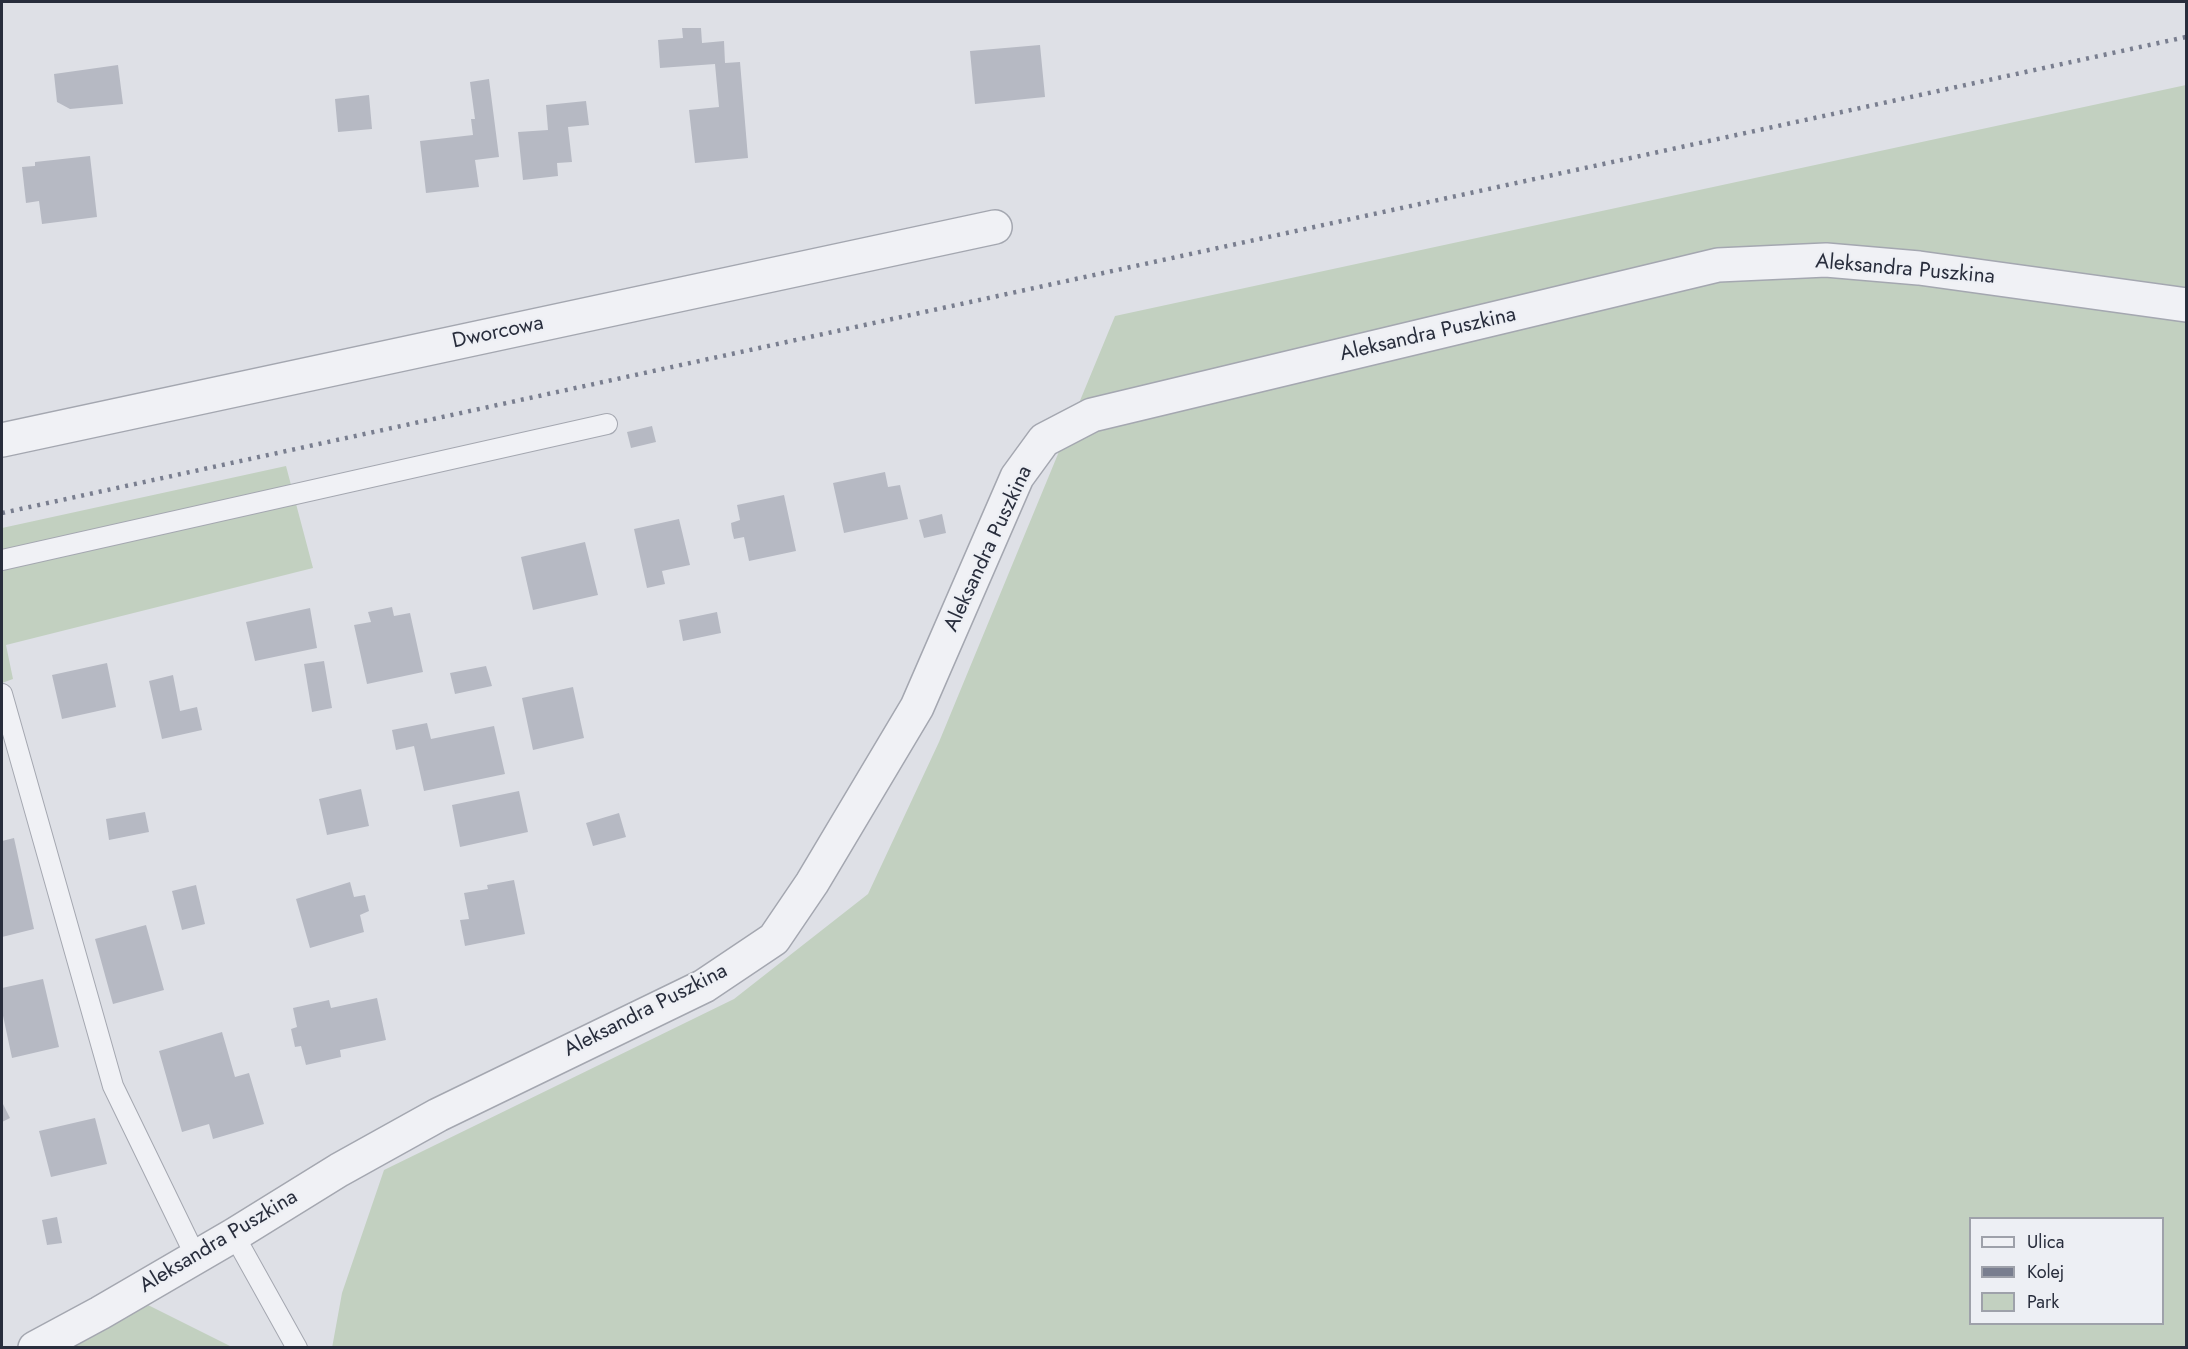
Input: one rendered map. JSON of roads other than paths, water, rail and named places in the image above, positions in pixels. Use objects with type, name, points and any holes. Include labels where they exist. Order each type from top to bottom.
[{"type":"street","name":"Dworcowa","points":[[2,440],[995,227]]},
{"type":"street","name":"Aleksandra Puszkina","points":[[35,1347],[100,1313],[234,1235],[339,1170],[438,1115],[704,986],[774,939],[812,884],[917,707],[1017,477],[1044,440],[1092,415],[1718,265],[1838,261],[1919,268],[2187,305]]},
{"type":"lane","points":[[2,561],[607,424]]},
{"type":"lane","points":[[2,694],[113,1086],[196,1257]]},
{"type":"lane","points":[[234,1235],[297,1347]]},
{"type":"railway","points":[[2,513],[2186,37]]}]
